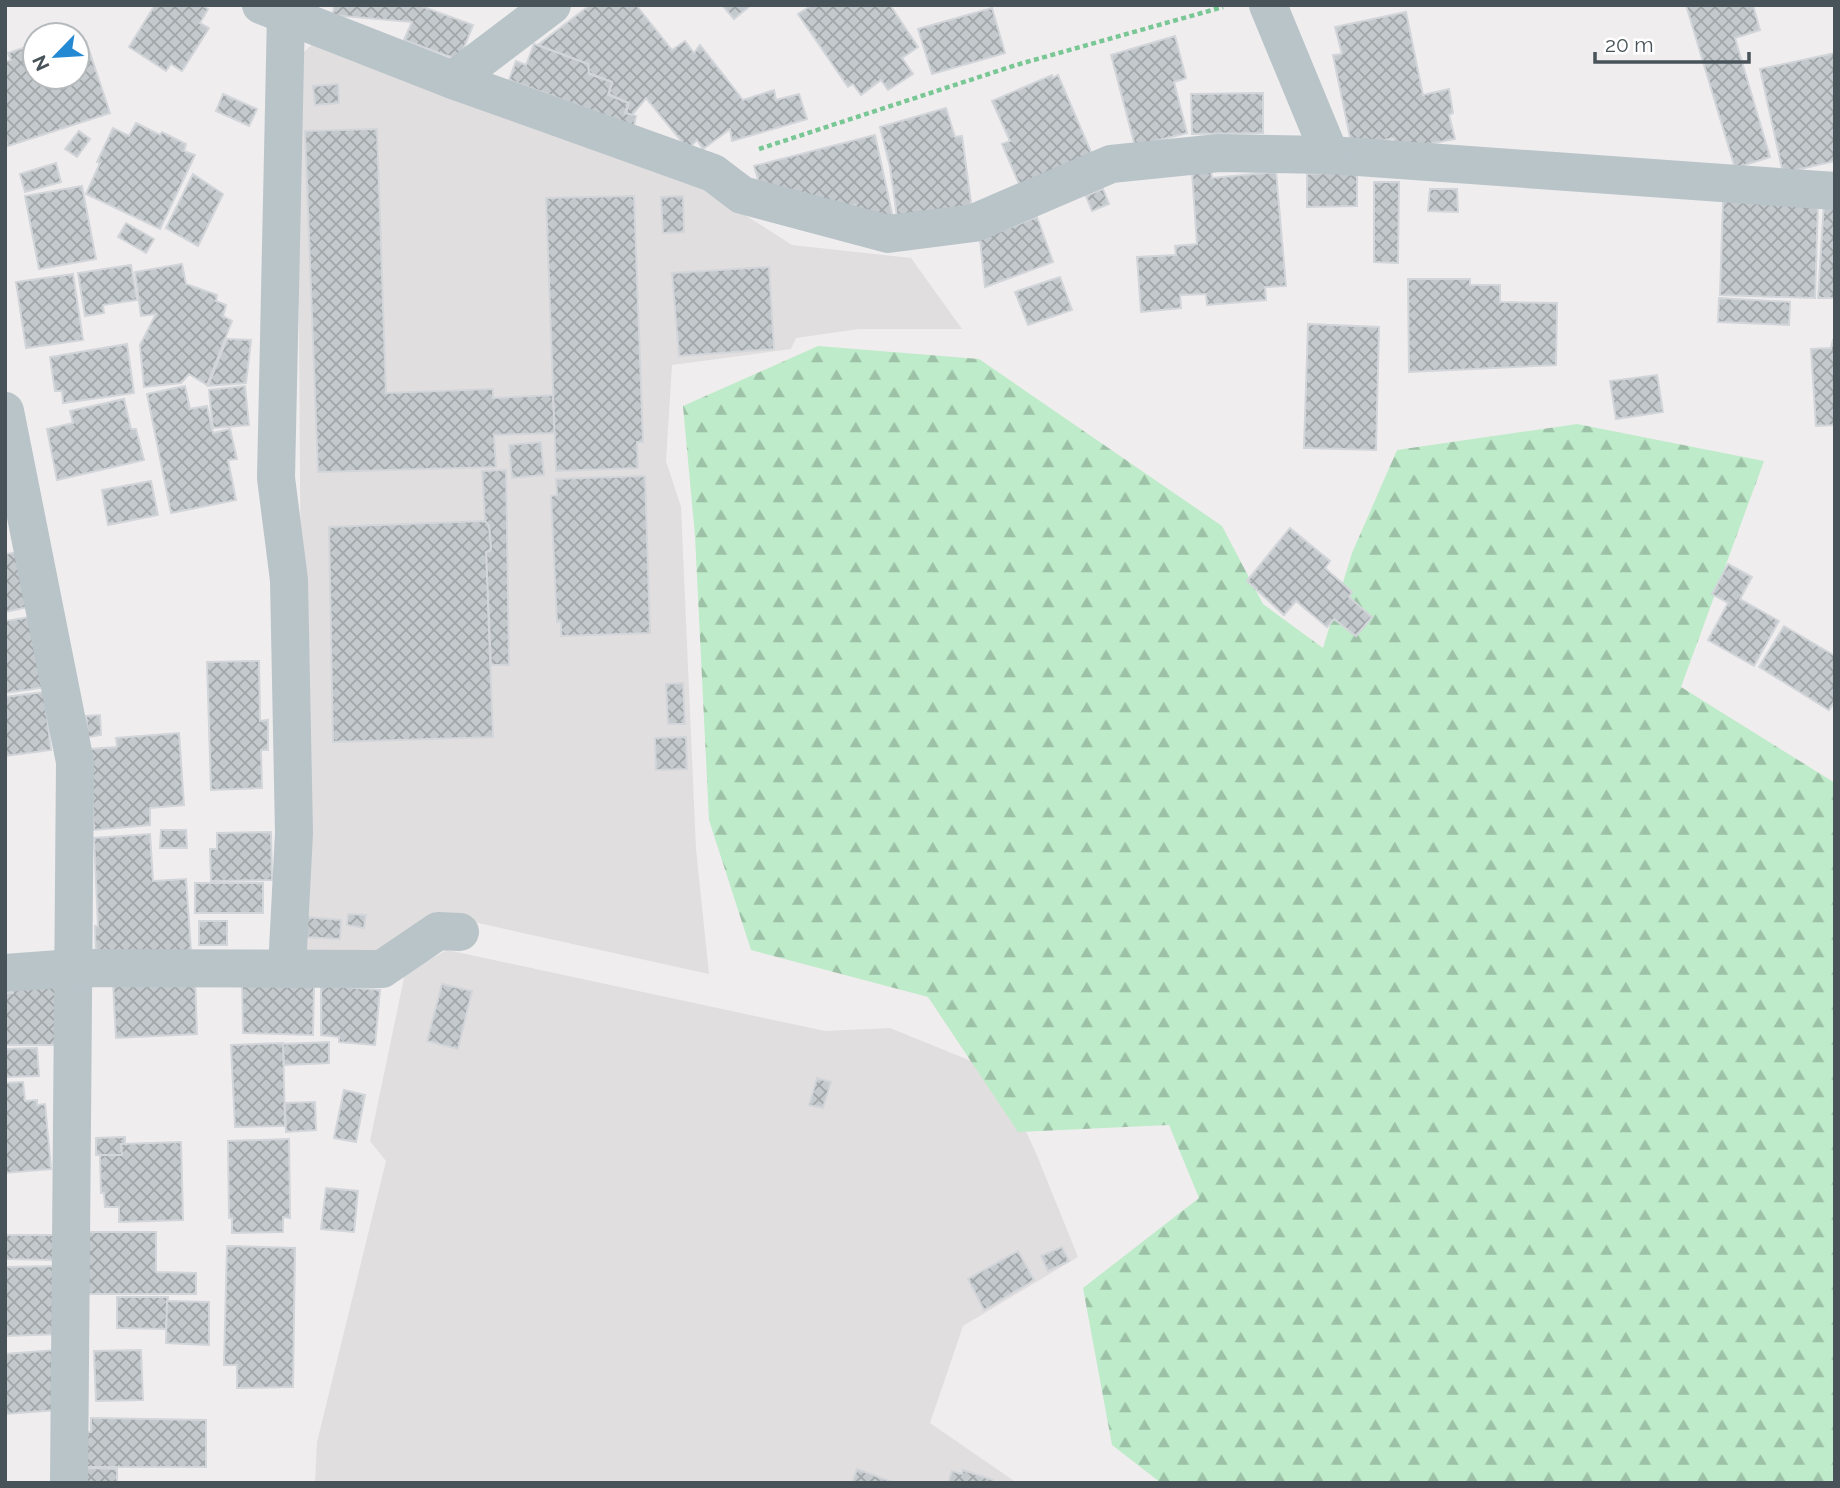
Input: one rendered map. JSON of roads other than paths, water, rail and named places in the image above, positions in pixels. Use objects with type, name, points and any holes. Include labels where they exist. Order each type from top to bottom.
[{"type":"street","points":[[453,80],[552,5]]},
{"type":"street","points":[[1271,6],[1330,155]]},
{"type":"street","points":[[287,969],[294,833],[290,594],[276,478],[273,10],[453,80],[713,173],[742,195],[888,234],[974,223],[1111,164],[1219,153],[1330,155],[1835,191]]},
{"type":"street","points":[[5,411],[75,762],[69,1483]]},
{"type":"street","points":[[5,973],[73,968],[383,969],[438,930],[460,933]]}]
